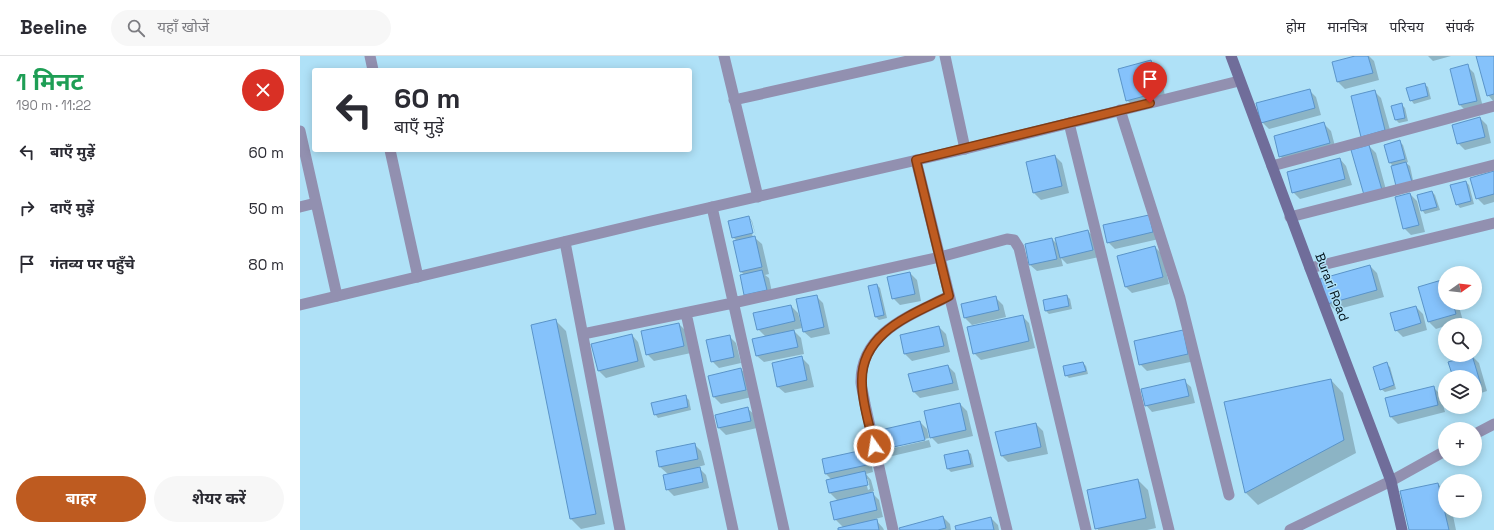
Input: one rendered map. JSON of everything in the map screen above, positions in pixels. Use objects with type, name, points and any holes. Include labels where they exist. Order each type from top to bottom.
[{"type":"main road","name":"Burari Road","points":[[1231,56],[1290,217],[1392,481],[1402,530]]},
{"type":"street","points":[[370,56],[373,68]]},
{"type":"street","points":[[724,56],[758,197]]},
{"type":"street","points":[[734,100],[930,56]]},
{"type":"street","points":[[945,56],[965,149]]},
{"type":"street","points":[[300,305],[712,207],[965,149],[1239,80]]},
{"type":"street","points":[[1272,166],[1494,106]]},
{"type":"street","points":[[1120,110],[1180,298],[1229,495]]},
{"type":"street","points":[[1069,123],[1169,530]]},
{"type":"street","points":[[300,131],[337,296]]},
{"type":"street","points":[[390,152],[418,277]]},
{"type":"street","points":[[916,160],[1007,530]]},
{"type":"street","points":[[1290,217],[1494,165]]},
{"type":"street","points":[[300,207],[316,203]]},
{"type":"street","points":[[712,207],[784,530]]},
{"type":"street","points":[[1310,268],[1494,222]]},
{"type":"street","points":[[583,334],[733,303],[940,257],[1007,239],[1014,240],[1019,248],[1086,530]]},
{"type":"street","points":[[565,242],[620,530]]},
{"type":"street","points":[[893,530],[865,404],[862,383],[863,368],[867,353],[886,330],[900,321],[949,296]]},
{"type":"street","points":[[686,313],[733,530]]},
{"type":"street","points":[[1482,430],[1494,424]]},
{"type":"street","points":[[1290,530],[1392,481],[1438,455]]},
{"type":"building","points":[[1355,56],[1368,56],[1373,73],[1337,82],[1332,62]]},
{"type":"building","points":[[1476,56],[1494,56],[1494,94],[1487,96]]},
{"type":"building","points":[[1151,60],[1160,92],[1126,101],[1118,69]]},
{"type":"building","points":[[1468,64],[1477,101],[1459,105],[1450,69]]},
{"type":"building","points":[[1425,83],[1428,96],[1410,101],[1406,88]]},
{"type":"building","points":[[1310,89],[1315,108],[1261,123],[1256,103]]},
{"type":"building","points":[[1375,90],[1385,130],[1361,137],[1351,96]]},
{"type":"building","points":[[1402,103],[1405,118],[1395,120],[1391,106]]},
{"type":"building","points":[[1480,117],[1485,137],[1457,144],[1452,125]]},
{"type":"building","points":[[1324,122],[1330,143],[1279,157],[1274,136]]},
{"type":"building","points":[[1400,140],[1405,159],[1389,163],[1384,145]]},
{"type":"building","points":[[1369,145],[1382,190],[1364,195],[1351,150]]},
{"type":"building","points":[[1055,155],[1062,186],[1033,193],[1026,162]]},
{"type":"building","points":[[1340,158],[1345,179],[1292,193],[1287,172]]},
{"type":"building","points":[[1406,162],[1412,182],[1396,186],[1391,166]]},
{"type":"building","points":[[1494,171],[1494,194],[1476,199],[1470,178]]},
{"type":"building","points":[[1466,181],[1471,201],[1456,205],[1450,185]]},
{"type":"building","points":[[1432,191],[1437,207],[1421,211],[1417,195]]},
{"type":"building","points":[[1410,193],[1419,225],[1403,229],[1395,197]]},
{"type":"building","points":[[1149,215],[1153,232],[1107,243],[1103,225]]},
{"type":"building","points":[[749,216],[753,233],[732,238],[728,221]]},
{"type":"building","points":[[1088,230],[1093,250],[1060,258],[1055,238]]},
{"type":"building","points":[[755,236],[762,267],[740,272],[733,241]]},
{"type":"building","points":[[1052,238],[1057,259],[1029,265],[1025,244]]},
{"type":"building","points":[[1155,246],[1163,277],[1125,287],[1117,256]]},
{"type":"building","points":[[1370,265],[1377,290],[1327,304],[1320,279]]},
{"type":"building","points":[[762,270],[767,290],[744,295],[740,275]]},
{"type":"building","points":[[910,272],[915,294],[892,299],[887,277]]},
{"type":"building","points":[[1438,281],[1438,310],[1455,310],[1456,314],[1428,322],[1418,287]]},
{"type":"building","points":[[877,284],[884,315],[875,317],[868,286]]},
{"type":"building","points":[[817,295],[824,327],[803,332],[796,299]]},
{"type":"building","points":[[1067,295],[1069,306],[1045,311],[1043,300]]},
{"type":"building","points":[[996,296],[999,310],[964,318],[961,304]]},
{"type":"building","points":[[791,305],[795,321],[757,330],[753,313]]},
{"type":"building","points":[[1416,306],[1421,323],[1395,331],[1390,313]]},
{"type":"building","points":[[1023,315],[1029,341],[973,354],[967,327]]},
{"type":"building","points":[[556,319],[596,514],[570,519],[531,325]]},
{"type":"building","points":[[679,323],[684,346],[646,355],[641,331]]},
{"type":"building","points":[[939,326],[944,346],[904,354],[900,335]]},
{"type":"building","points":[[794,330],[798,347],[756,356],[752,339]]},
{"type":"building","points":[[1183,330],[1188,354],[1139,365],[1134,341]]},
{"type":"building","points":[[632,334],[638,361],[598,371],[591,344]]},
{"type":"building","points":[[730,335],[734,357],[711,362],[706,340]]},
{"type":"building","points":[[802,356],[807,380],[777,387],[772,363]]},
{"type":"building","points":[[1083,362],[1086,371],[1065,376],[1063,366]]},
{"type":"building","points":[[1387,362],[1394,385],[1380,390],[1373,367]]},
{"type":"building","points":[[1448,362],[1474,362],[1476,370],[1451,370]]},
{"type":"building","points":[[948,365],[953,383],[913,392],[908,374]]},
{"type":"building","points":[[741,368],[746,390],[713,397],[708,376]]},
{"type":"building","points":[[1185,379],[1189,396],[1145,406],[1141,389]]},
{"type":"building","points":[[1331,379],[1344,440],[1245,493],[1224,402]]},
{"type":"building","points":[[1434,386],[1438,405],[1390,417],[1385,398]]},
{"type":"building","points":[[686,395],[688,407],[654,415],[651,403]]},
{"type":"building","points":[[960,403],[966,430],[930,438],[924,411]]},
{"type":"building","points":[[748,407],[751,421],[718,428],[715,415]]},
{"type":"building","points":[[920,421],[925,440],[880,450],[876,431]]},
{"type":"building","points":[[1036,423],[1041,447],[1001,456],[995,432]]},
{"type":"building","points":[[695,443],[698,459],[659,467],[656,451]]},
{"type":"building","points":[[863,450],[867,465],[825,474],[822,459]]},
{"type":"building","points":[[968,450],[971,464],[947,469],[944,455]]},
{"type":"building","points":[[700,467],[703,482],[666,490],[663,475]]},
{"type":"building","points":[[865,471],[868,485],[829,493],[826,480]]},
{"type":"building","points":[[1138,479],[1146,518],[1095,529],[1087,490]]},
{"type":"building","points":[[1438,483],[1438,518],[1446,518],[1449,530],[1409,530],[1400,491]]},
{"type":"building","points":[[873,492],[877,510],[834,520],[830,502]]},
{"type":"building","points":[[943,516],[946,528],[938,530],[900,530],[899,528]]},
{"type":"building","points":[[991,517],[994,530],[956,530],[955,526]]},
{"type":"building","points":[[877,519],[879,530],[838,530],[838,528]]},
{"type":"route","points":[[874,446],[862,383],[863,368],[867,353],[886,330],[900,321],[949,296],[916,160],[1150,103]]}]
